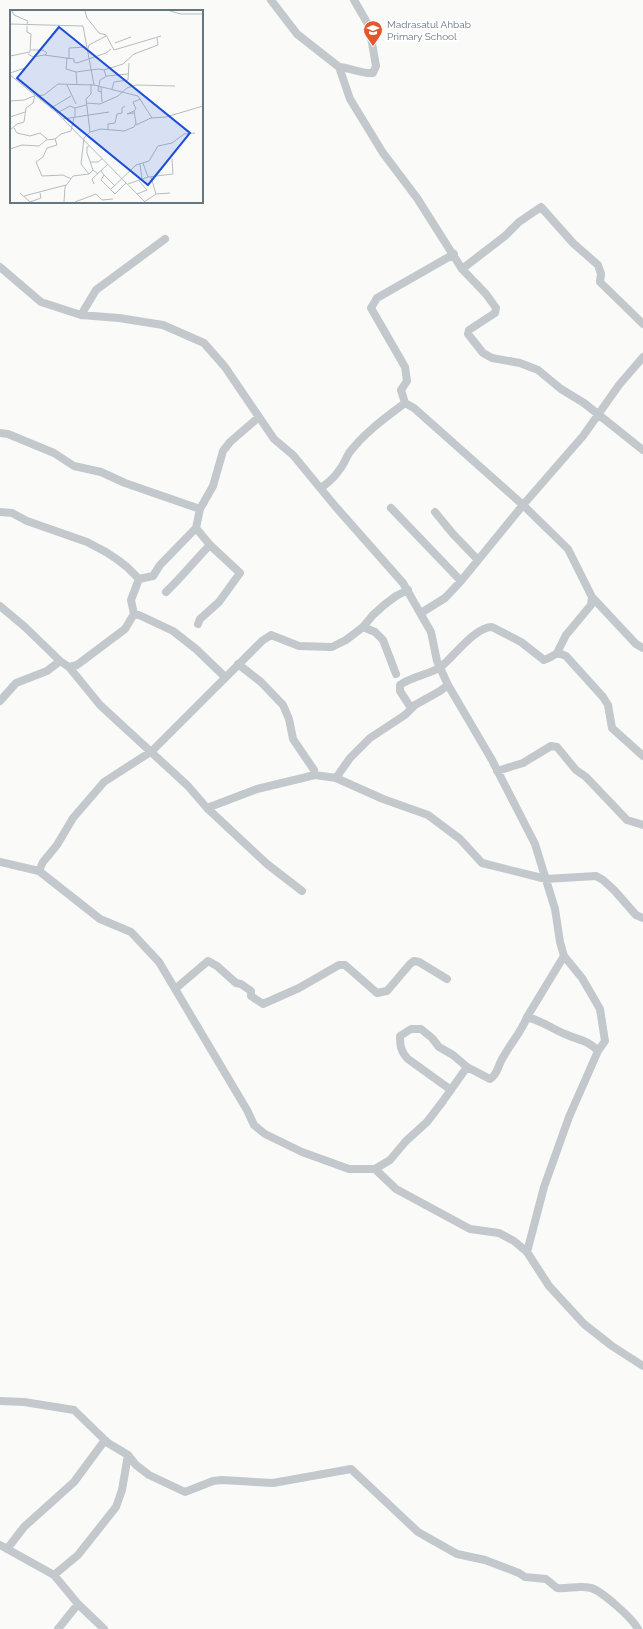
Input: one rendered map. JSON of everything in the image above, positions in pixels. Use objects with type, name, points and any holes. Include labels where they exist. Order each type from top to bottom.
[{"type":"street","points":[[271,0],[297,34],[339,66],[366,73],[373,73],[376,66],[369,26],[354,0]]},
{"type":"street","points":[[339,66],[350,99],[383,153],[417,198],[454,254],[462,269],[486,294],[496,308],[495,313],[469,330],[468,334],[483,353],[492,358],[520,363],[538,370],[561,389],[584,403],[643,450]]},
{"type":"street","points":[[462,269],[505,236],[519,222],[541,207],[573,243],[598,265],[601,274],[600,282],[643,324]]},
{"type":"street","points":[[81,315],[96,290],[165,239]]},
{"type":"street","points":[[454,254],[378,298],[371,308],[404,367],[407,381],[401,390],[405,403],[414,408],[523,505],[568,549],[592,597],[636,644],[643,648]]},
{"type":"street","points":[[0,267],[41,302],[81,315],[119,318],[163,325],[204,343],[225,367],[274,438],[293,455],[408,590],[421,613],[431,632],[440,667],[448,685],[492,760],[535,844],[555,909],[560,942],[564,956],[582,978],[600,1010],[605,1041],[598,1051],[569,1118],[544,1187],[527,1252]]},
{"type":"street","points":[[421,613],[445,598],[461,581],[523,505],[583,436],[619,385],[642,362]]},
{"type":"street","points":[[320,488],[332,480],[341,469],[349,453],[361,440],[379,423],[405,403]]},
{"type":"street","points":[[139,579],[153,576],[160,565],[196,528],[200,509],[213,486],[223,451],[230,442],[259,417]]},
{"type":"street","points":[[0,433],[8,434],[54,453],[74,466],[101,472],[126,483],[200,509]]},
{"type":"street","points":[[391,508],[461,581]]},
{"type":"street","points":[[0,512],[12,514],[106,552],[127,567],[139,579]]},
{"type":"street","points":[[435,512],[453,534],[478,560]]},
{"type":"street","points":[[196,528],[210,545],[240,573],[219,602],[200,619],[198,624]]},
{"type":"street","points":[[166,592],[210,545]]},
{"type":"street","points":[[69,667],[77,665],[125,629],[134,614],[131,600],[139,579]]},
{"type":"street","points":[[39,871],[43,862],[57,845],[73,818],[104,782],[152,751],[262,641],[271,635],[299,646],[332,647],[346,640],[363,627],[384,605],[396,596],[408,590]]},
{"type":"street","points":[[411,708],[400,691],[400,685],[407,679],[440,667],[476,633],[487,627],[492,627],[521,642],[544,660],[557,653],[566,635],[591,605],[592,597]]},
{"type":"street","points":[[0,606],[25,627],[60,661],[69,667],[100,705],[152,751],[188,786],[207,808],[267,864],[302,891]]},
{"type":"street","points":[[134,614],[140,615],[173,631],[202,654],[225,677]]},
{"type":"street","points":[[363,627],[375,632],[383,640],[396,674]]},
{"type":"street","points":[[557,653],[566,656],[595,687],[608,705],[612,728],[643,756]]},
{"type":"street","points":[[0,701],[16,683],[47,670],[60,661]]},
{"type":"street","points":[[238,664],[261,682],[283,705],[289,720],[293,739],[314,770],[315,775]]},
{"type":"street","points":[[336,778],[350,758],[370,738],[405,715],[411,708],[448,685]]},
{"type":"street","points":[[497,771],[523,763],[551,746],[557,747],[576,770],[586,777],[626,820],[643,825]]},
{"type":"street","points":[[207,808],[257,788],[315,775],[336,778],[383,800],[428,815],[460,839],[482,863],[546,880],[596,876],[614,890],[640,917],[643,909]]},
{"type":"street","points":[[0,862],[39,871],[100,919],[132,932],[159,962],[254,1125],[265,1134],[302,1152],[348,1169],[375,1169],[390,1160],[406,1141],[427,1122],[467,1067]]},
{"type":"street","points":[[451,1090],[403,1054],[400,1046],[400,1036],[411,1029],[421,1029],[432,1038],[439,1047],[453,1055],[467,1067],[490,1079],[494,1077],[502,1059],[524,1025],[527,1017],[564,956]]},
{"type":"street","points":[[175,989],[208,961],[217,966],[236,983],[241,984],[251,991],[251,996],[263,1004],[299,988],[339,965],[345,965],[377,993],[387,991],[414,961],[419,962],[447,979]]},
{"type":"street","points":[[527,1017],[539,1020],[563,1034],[591,1043],[598,1051]]},
{"type":"street","points":[[375,1169],[396,1189],[470,1229],[499,1233],[514,1241],[527,1252],[549,1286],[584,1324],[612,1346],[643,1366]]},
{"type":"street","points":[[0,1401],[24,1402],[74,1410],[105,1440],[128,1455],[136,1465],[149,1475],[185,1492],[213,1481],[222,1480],[273,1483],[351,1469],[418,1532],[457,1554],[485,1560],[503,1566],[519,1572],[525,1577],[546,1579],[557,1588],[564,1589],[577,1586],[593,1589],[628,1615],[638,1629]]},
{"type":"street","points":[[104,1629],[78,1604],[54,1575],[3,1547],[74,1482],[105,1440]]},
{"type":"street","points":[[54,1575],[78,1555],[116,1507],[122,1490],[128,1455]]},
{"type":"street","points":[[58,1629],[78,1604]]},
{"type":"place","name":"Madrasatul Ahbab Primary School","points":[[373,47]]}]
